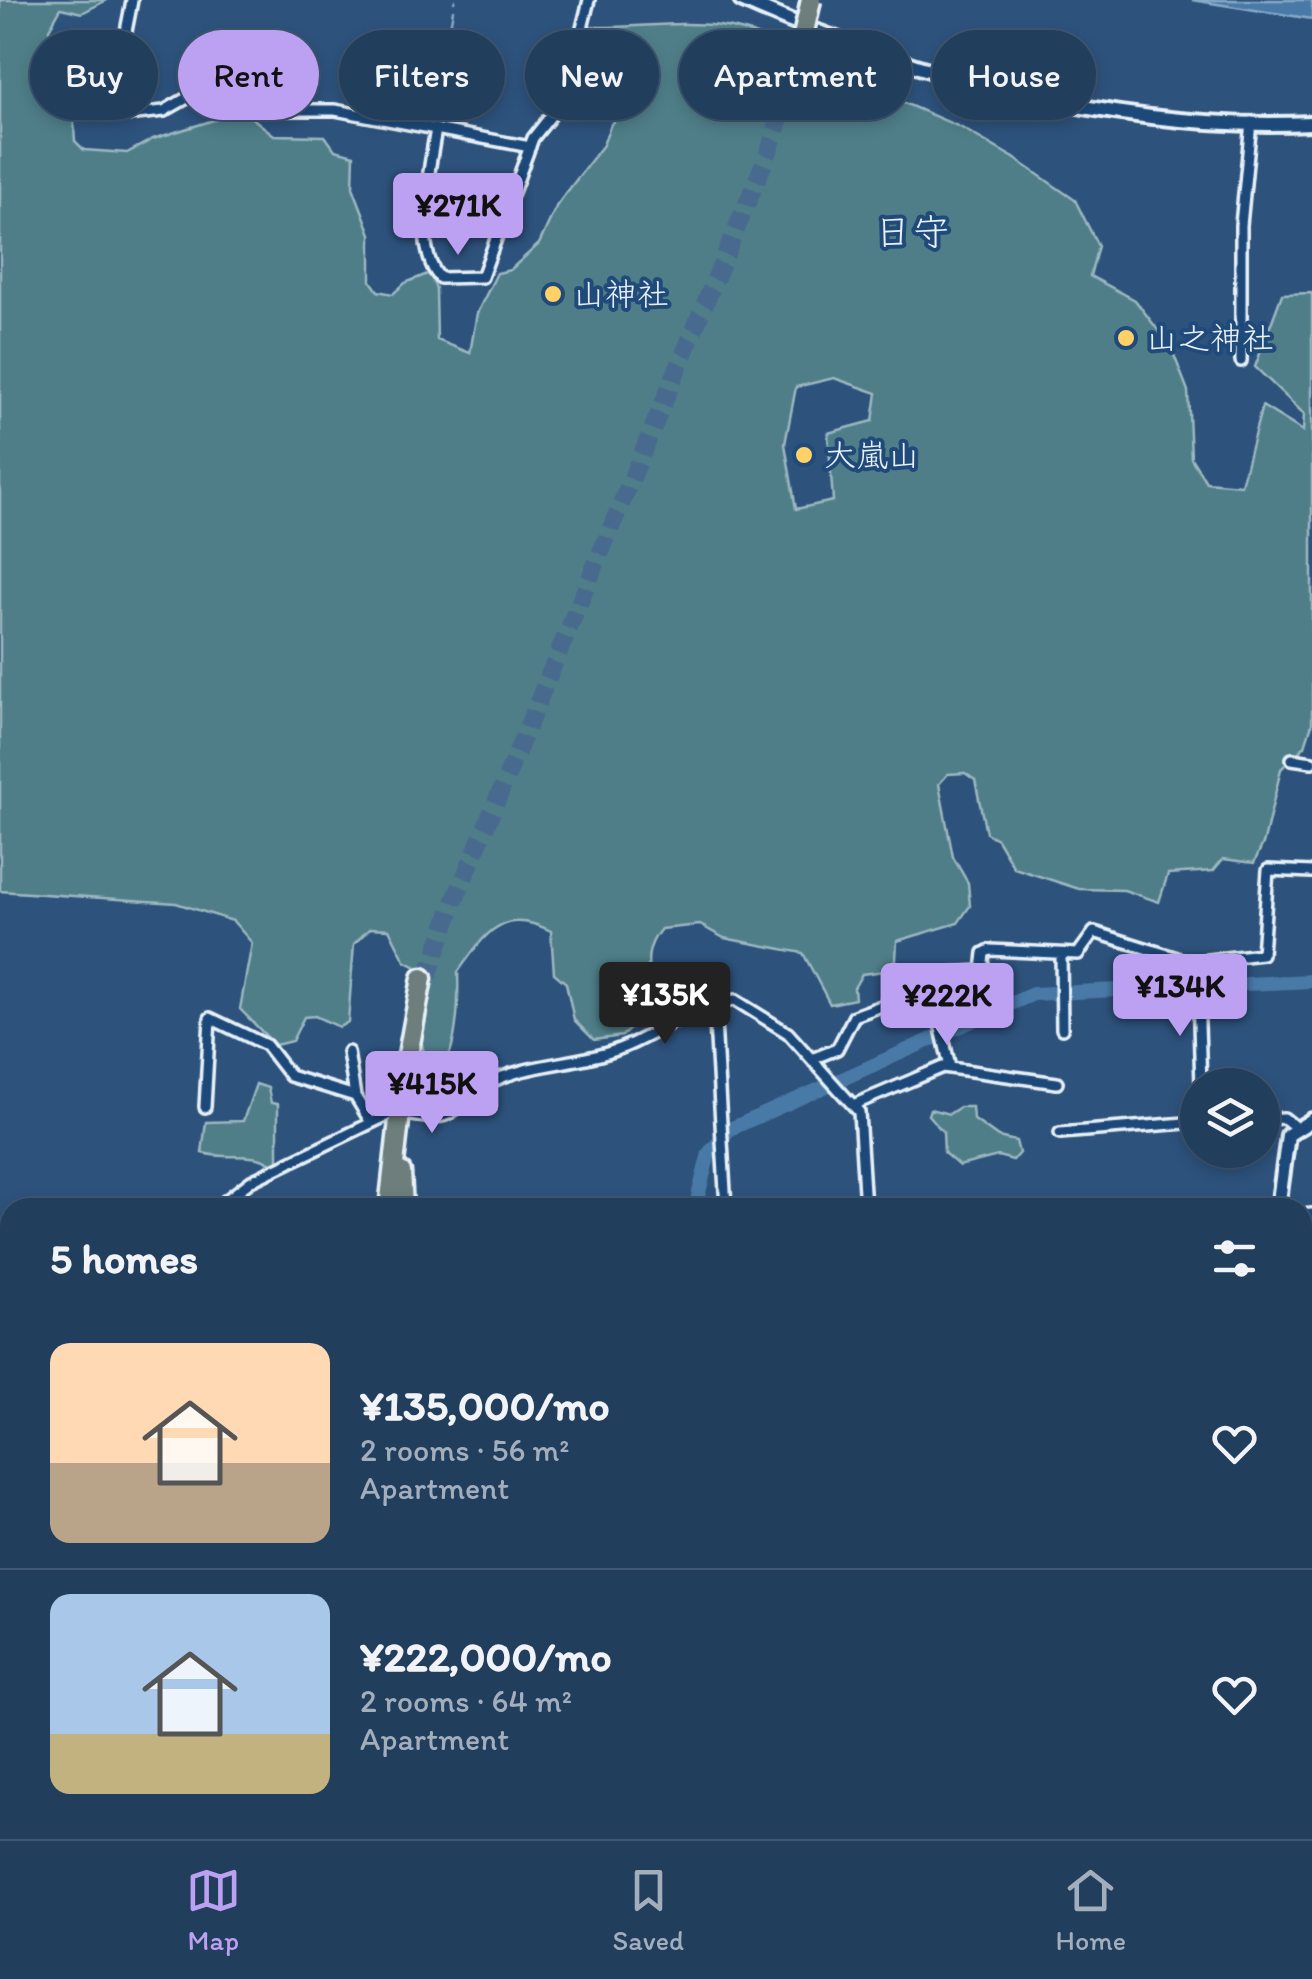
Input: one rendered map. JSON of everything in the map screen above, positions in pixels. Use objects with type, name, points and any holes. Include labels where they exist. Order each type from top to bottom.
[{"type":"highway","points":[[802,30],[808,0]]},
{"type":"highway","points":[[390,1198],[404,1076],[425,979],[402,1124],[403,1198]]},
{"type":"main road","points":[[741,0],[843,42],[976,85],[1109,110],[1312,123]]},
{"type":"main road","points":[[1279,1198],[1285,1147],[1294,1127],[1312,1120]]},
{"type":"street","points":[[132,0],[121,65],[121,104],[127,115],[164,111],[187,98],[237,96],[273,110],[329,109],[530,147]]},
{"type":"street","points":[[436,129],[425,202],[430,262],[440,278],[484,276],[530,147],[542,124],[565,98],[589,0]]},
{"type":"street","points":[[1241,362],[1241,225],[1251,122]]},
{"type":"street","points":[[1292,759],[1312,762]]},
{"type":"street","points":[[812,1059],[837,1050],[854,1016],[947,972],[982,971],[984,953],[990,950],[1080,953],[1089,935],[1099,932],[1198,962],[1262,954],[1268,870],[1312,872]]},
{"type":"street","points":[[1061,954],[1062,1029]]},
{"type":"street","points":[[1198,962],[1200,1068]]},
{"type":"street","points":[[930,982],[950,1067]]},
{"type":"street","points":[[407,1114],[434,1117],[457,1112],[488,1084],[614,1051],[675,1019],[740,1002],[788,1033],[861,1118],[864,1198]]},
{"type":"street","points":[[714,1006],[726,1198]]},
{"type":"street","points":[[205,1107],[210,1018],[266,1045],[290,1076],[355,1096]]},
{"type":"street","points":[[348,1052],[355,1096],[370,1121]]},
{"type":"street","points":[[853,1106],[926,1072],[950,1067],[1056,1083]]},
{"type":"street","points":[[229,1198],[250,1181],[285,1168],[394,1112]]},
{"type":"street","points":[[1280,1118],[1294,1127]]},
{"type":"street","points":[[1060,1133],[1180,1123]]},
{"type":"green space","points":[[0,0],[107,0],[82,13],[61,8],[49,30],[30,30],[30,120],[74,120],[75,141],[84,150],[127,153],[153,139],[214,120],[255,120],[274,135],[325,136],[335,150],[354,155],[353,187],[371,234],[371,281],[378,291],[393,294],[405,283],[430,273],[436,289],[437,340],[470,353],[477,313],[497,273],[510,270],[539,244],[557,205],[603,145],[611,124],[615,120],[659,120],[659,30],[590,27],[692,24],[741,30],[679,30],[679,120],[912,120],[912,106],[932,115],[932,120],[960,127],[1014,158],[1075,200],[1098,246],[1090,276],[1135,300],[1171,347],[1188,391],[1191,458],[1206,482],[1241,485],[1262,406],[1303,431],[1304,414],[1255,367],[1282,294],[1312,293],[1312,724],[1305,746],[1281,769],[1264,841],[1254,863],[1223,859],[1213,871],[1168,874],[1159,902],[1124,890],[1079,889],[1014,868],[997,839],[986,833],[975,780],[965,773],[948,774],[939,784],[953,857],[968,883],[970,906],[958,923],[897,941],[896,960],[884,971],[862,974],[854,988],[855,999],[830,1004],[803,953],[724,938],[700,925],[661,929],[648,957],[653,1008],[622,1036],[594,1040],[574,1020],[566,983],[554,973],[551,931],[534,924],[507,923],[486,936],[458,972],[453,1042],[437,1075],[429,1073],[420,1036],[433,976],[405,961],[389,929],[370,928],[354,944],[348,1022],[339,1027],[315,1016],[304,1017],[292,1041],[275,1045],[240,1009],[252,943],[233,921],[176,903],[0,891]],"holes":[[[834,378],[877,393],[873,421],[828,433],[833,501],[796,509],[785,444],[796,387]]]},
{"type":"green space","points":[[256,1084],[268,1088],[271,1103],[278,1104],[278,1166],[257,1158],[202,1153],[206,1122],[243,1121]]},
{"type":"green space","points":[[960,1107],[972,1107],[973,1119],[998,1137],[1016,1141],[1019,1153],[1013,1160],[998,1156],[959,1166],[944,1153],[943,1132],[928,1115],[930,1109],[949,1114]]},
{"type":"water","points":[[1192,0],[1312,0],[1312,19]]},
{"type":"waterway","points":[[433,124],[453,10]]},
{"type":"waterway","points":[[698,1198],[709,1153],[730,1129],[1033,994],[1312,981]]},
{"type":"tunnel","points":[[427,979],[455,900],[779,120]]},
{"type":"place","name":"山神社","points":[[553,294]]},
{"type":"place","name":"山之神社","points":[[1126,338]]},
{"type":"place","name":"大嵐山","points":[[804,455]]},
{"type":"district","name":"日守","points":[[912,232]]}]
